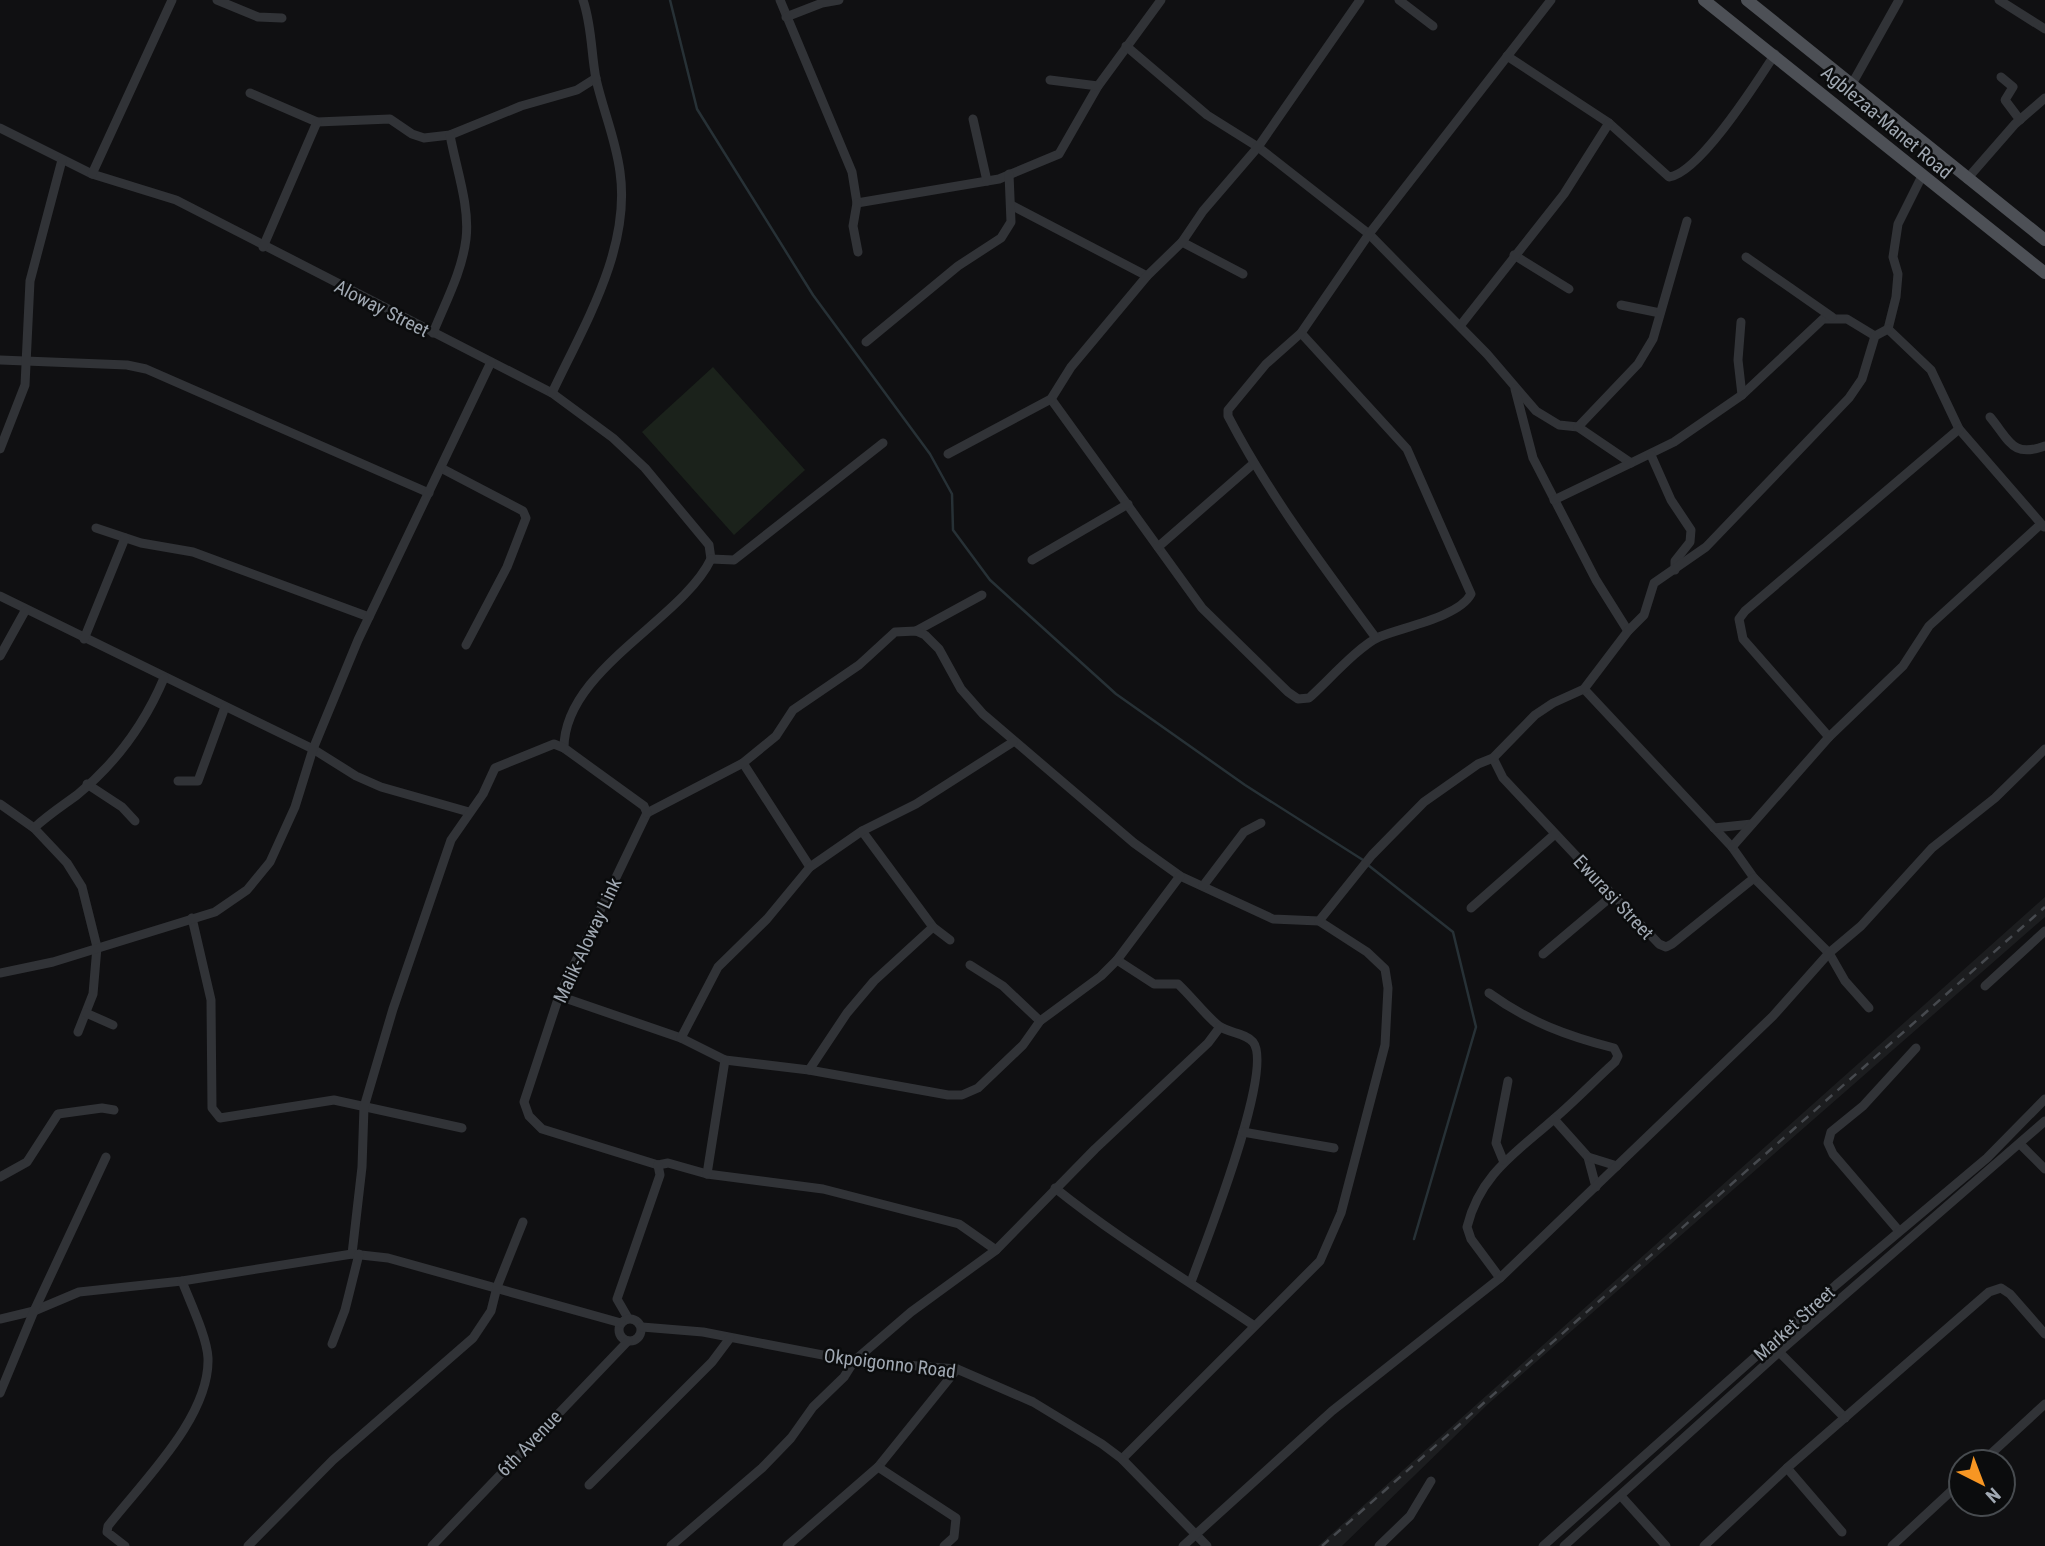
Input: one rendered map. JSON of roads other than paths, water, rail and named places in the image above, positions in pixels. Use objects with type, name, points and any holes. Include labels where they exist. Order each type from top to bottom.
[{"type":"main road","name":"Agblezaa-Manet Road","points":[[1704,0],[1775,54],[1922,176],[2045,273]]},
{"type":"main road","name":"Agblezaa-Manet Road","points":[[1748,0],[2045,240]]},
{"type":"street","points":[[92,174],[172,0]]},
{"type":"street","points":[[217,0],[258,17],[282,18]]},
{"type":"street","points":[[552,393],[592,307],[615,245],[623,210],[620,170],[596,78],[583,0]]},
{"type":"street","points":[[780,0],[852,172],[857,203],[853,226],[858,252]]},
{"type":"street","points":[[786,16],[822,2],[839,0]]},
{"type":"street","points":[[857,203],[987,181],[1059,155],[1098,86],[1161,0]]},
{"type":"street","points":[[948,454],[1051,399],[1071,366],[1147,276],[1182,242],[1203,211],[1258,147],[1360,0]]},
{"type":"street","points":[[1399,0],[1433,26]]},
{"type":"street","points":[[1376,638],[1295,529],[1253,464],[1227,416],[1230,404],[1301,333],[1369,234],[1551,0]]},
{"type":"street","points":[[1853,84],[1899,0]]},
{"type":"street","points":[[1999,0],[2045,29]]},
{"type":"street","points":[[1126,46],[1207,115],[1258,147],[1369,234],[1548,420],[1578,427],[1631,463]]},
{"type":"street","points":[[1507,56],[1609,123],[1664,173],[1674,176],[1727,125],[1775,54]]},
{"type":"street","points":[[250,93],[317,122],[390,119],[412,134],[424,138],[450,135],[521,106],[577,90],[596,78]]},
{"type":"street","points":[[2001,78],[2013,87],[2005,100],[2020,120]]},
{"type":"street","points":[[1050,80],[1098,86]]},
{"type":"street","points":[[1967,179],[2020,120],[2045,98]]},
{"type":"street","points":[[973,119],[987,181]]},
{"type":"street","points":[[263,247],[317,122]]},
{"type":"street","points":[[1460,326],[1564,194],[1609,123]]},
{"type":"street","name":"Aloway Street","points":[[0,128],[92,174],[176,200],[552,393],[613,439],[645,468],[709,545],[711,559]]},
{"type":"street","points":[[433,333],[456,278],[466,238],[464,205],[450,135]]},
{"type":"street","points":[[0,449],[25,385],[30,281],[62,160]]},
{"type":"street","points":[[866,342],[958,266],[1002,238],[1011,222],[1009,174]]},
{"type":"street","points":[[1319,921],[1357,871],[1431,797],[1478,764],[1493,758],[1535,715],[1584,689],[1628,631],[1644,615],[1654,583],[1706,547],[1849,398],[1862,379],[1875,336],[1888,329],[1896,297],[1898,274],[1894,257],[1898,224],[1922,176]]},
{"type":"street","points":[[1011,205],[1147,276]]},
{"type":"street","points":[[1578,427],[1638,364],[1653,339],[1688,221]]},
{"type":"street","points":[[1182,242],[1243,274]]},
{"type":"street","points":[[1514,255],[1569,289]]},
{"type":"street","points":[[1746,257],[1832,317],[1847,319],[1875,336]]},
{"type":"street","points":[[1620,305],[1660,313]]},
{"type":"street","points":[[1554,500],[1651,455],[1742,395],[1813,326],[1832,317]]},
{"type":"street","points":[[1741,322],[1738,360],[1742,395]]},
{"type":"street","points":[[1732,847],[1829,737],[1903,666],[1929,626],[2043,526],[1959,429],[1931,370],[1888,329]]},
{"type":"street","points":[[1051,399],[1202,608],[1288,692],[1298,699],[1309,698],[1376,638],[1462,605],[1471,594],[1407,449],[1301,333]]},
{"type":"street","points":[[0,360],[127,365],[146,369],[429,493]]},
{"type":"street","points":[[0,973],[53,962],[215,912],[247,890],[270,862],[295,807],[313,749],[369,617],[491,362]]},
{"type":"street","points":[[1513,384],[1533,458],[1628,631]]},
{"type":"street","points":[[1990,417],[2020,451],[2028,453],[2045,446]]},
{"type":"street","points":[[1829,737],[1743,639],[1739,619],[1765,593],[1959,429]]},
{"type":"street","points":[[564,748],[564,735],[571,718],[597,677],[626,646],[703,575],[711,559],[734,560],[883,443]]},
{"type":"street","points":[[1651,455],[1671,500],[1692,530],[1690,541],[1675,561],[1675,570]]},
{"type":"street","points":[[1158,547],[1253,464]]},
{"type":"street","points":[[440,468],[523,511],[526,518],[507,567],[466,645]]},
{"type":"street","points":[[1032,560],[1128,504]]},
{"type":"street","points":[[96,528],[125,538],[193,552],[369,617]]},
{"type":"street","points":[[83,639],[125,538]]},
{"type":"street","points":[[332,1344],[345,1310],[355,1254],[364,1107],[393,1009],[451,840],[483,794],[495,768],[554,744],[564,748],[644,806],[647,813],[743,763],[776,736],[793,710],[859,665],[895,632],[916,631],[982,595]]},
{"type":"street","points":[[0,596],[25,611],[313,749],[356,776],[382,788],[469,812]]},
{"type":"street","points":[[0,656],[25,611]]},
{"type":"street","points":[[916,631],[925,635],[939,649],[961,689],[1013,742],[1134,844],[1180,876],[1273,919],[1319,921],[1367,952],[1385,969],[1388,988],[1385,1045],[1340,1213],[1320,1261],[1292,1292],[1253,1325],[1122,1459]]},
{"type":"street","points":[[34,828],[87,785],[112,760],[148,715],[164,678]]},
{"type":"street","points":[[1584,689],[1732,847],[1754,878],[1829,953],[1845,981],[1869,1008]]},
{"type":"street","points":[[178,781],[193,784],[198,781],[225,707]]},
{"type":"street","points":[[681,1038],[718,967],[767,919],[810,867],[862,831],[916,804],[1013,742]]},
{"type":"street","points":[[1183,1546],[1332,1411],[1500,1278],[1773,1016],[1829,953],[1861,926],[1932,848],[1995,798],[2045,749]]},
{"type":"street","name":"Ewurasi Street","points":[[1493,758],[1503,778],[1659,944],[1666,947],[1754,878]]},
{"type":"street","points":[[743,763],[810,867]]},
{"type":"street","points":[[87,785],[122,807],[135,821]]},
{"type":"street","points":[[0,804],[34,828],[78,877],[97,947],[93,995],[78,1032]]},
{"type":"street","name":"Malik-Aloway Link","points":[[647,813],[559,996],[524,1101],[530,1116],[542,1129],[658,1165],[668,1163],[707,1174],[823,1189],[959,1224],[996,1250]]},
{"type":"street","points":[[1203,886],[1244,832],[1261,823]]},
{"type":"street","points":[[1714,828],[1752,824]]},
{"type":"street","points":[[862,831],[933,927],[950,940]]},
{"type":"street","points":[[1471,908],[1555,834]]},
{"type":"street","points":[[559,996],[681,1038],[725,1060],[809,1070],[948,1095],[962,1095],[978,1088],[1023,1045],[1040,1021],[1060,1009],[1117,960],[1180,876]]},
{"type":"street","points":[[1543,954],[1613,895]]},
{"type":"street","points":[[192,918],[211,1000],[212,1108],[215,1114],[228,1120],[297,1104],[334,1100],[462,1128]]},
{"type":"street","points":[[809,1070],[847,1013],[874,981],[933,927]]},
{"type":"street","points":[[1985,986],[2045,931]]},
{"type":"street","points":[[1117,960],[1154,984],[1178,985],[1220,1027],[1251,1040],[1258,1050],[1257,1069],[1243,1132],[1191,1282]]},
{"type":"street","points":[[970,965],[1003,986],[1040,1021]]},
{"type":"street","points":[[1489,993],[1541,1026],[1614,1048],[1617,1052],[1615,1062],[1554,1119],[1503,1160],[1479,1196],[1467,1227],[1471,1239],[1500,1278]]},
{"type":"street","points":[[86,1013],[113,1025]]},
{"type":"street","points":[[671,1546],[762,1468],[791,1438],[813,1407],[844,1377],[854,1361],[911,1312],[996,1250],[1055,1188],[1208,1043],[1220,1027]]},
{"type":"street","points":[[1899,1231],[1833,1154],[1828,1143],[1831,1132],[1863,1106],[1916,1048]]},
{"type":"street","points":[[707,1174],[725,1060]]},
{"type":"street","points":[[1503,1160],[1496,1143],[1508,1081]]},
{"type":"street","name":"Market Street","points":[[1543,1546],[1899,1231],[1987,1158],[2045,1099]]},
{"type":"street","points":[[0,1177],[27,1162],[58,1114],[102,1108],[114,1110]]},
{"type":"street","points":[[1554,1119],[1588,1157],[1596,1187]]},
{"type":"street","name":"Market Street","points":[[1564,1546],[1779,1352],[2045,1121]]},
{"type":"street","points":[[1243,1132],[1334,1148]]},
{"type":"street","points":[[2020,1143],[2045,1169]]},
{"type":"street","points":[[0,1393],[34,1311],[106,1157]]},
{"type":"street","points":[[1588,1157],[1617,1166]]},
{"type":"street","points":[[628,1341],[620,1334],[624,1321],[617,1299],[660,1175],[658,1165]]},
{"type":"street","points":[[1055,1188],[1103,1227],[1253,1325]]},
{"type":"street","points":[[248,1546],[333,1460],[473,1338],[491,1311],[497,1287],[523,1222]]},
{"type":"street","points":[[0,1319],[34,1311],[79,1292],[182,1281],[355,1254],[387,1258],[624,1321],[639,1322],[642,1327]]},
{"type":"street","points":[[125,1546],[107,1532],[108,1526],[192,1416],[206,1383],[208,1355],[182,1281]]},
{"type":"street","points":[[1704,1546],[1787,1468],[1989,1292],[2001,1288],[2010,1294],[2045,1334]]},
{"type":"street","name":"Okpoigonno Road","points":[[642,1327],[730,1338],[854,1361],[906,1362],[957,1369],[1033,1402],[1102,1444],[1122,1459],[1207,1546]]},
{"type":"street","name":"6th Avenue","points":[[432,1546],[628,1341],[640,1336],[642,1327]]},
{"type":"street","points":[[589,1485],[712,1362],[730,1338]]},
{"type":"street","points":[[1779,1352],[1845,1418]]},
{"type":"street","points":[[787,1546],[878,1467],[957,1369]]},
{"type":"street","points":[[1997,1448],[2045,1404]]},
{"type":"street","points":[[878,1467],[956,1518],[954,1537],[944,1546]]},
{"type":"street","points":[[1787,1468],[1842,1532]]},
{"type":"street","points":[[1379,1546],[1410,1516],[1431,1481]]},
{"type":"street","points":[[1892,1546],[1947,1495]]},
{"type":"street","points":[[1621,1496],[1666,1546]]},
{"type":"waterway","points":[[670,0],[697,109],[813,295],[930,454],[952,494],[953,530],[990,580],[1116,694],[1245,785],[1363,860]]},
{"type":"waterway","points":[[1368,865],[1453,932],[1476,1027],[1414,1239]]},
{"type":"railway","points":[[1322,1546],[2045,907]]}]
